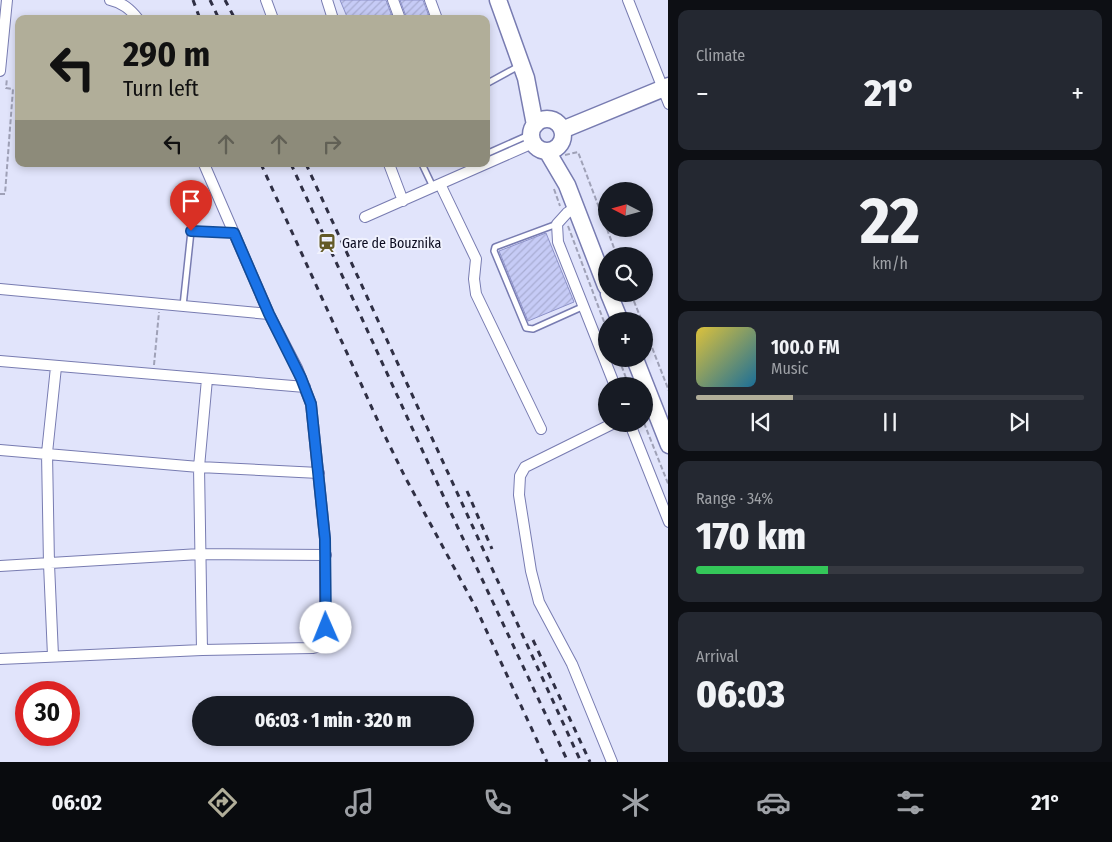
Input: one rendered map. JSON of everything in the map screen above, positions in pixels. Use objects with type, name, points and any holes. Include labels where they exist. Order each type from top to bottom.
[{"type":"main road","points":[[502,1],[523,71],[548,138],[566,215],[598,272]]},
{"type":"main road","points":[[548,138],[665,87]]},
{"type":"main road","points":[[653,415],[668,445]]},
{"type":"street","points":[[4,71],[7,0]]},
{"type":"street","points":[[110,0],[130,9],[135,15]]},
{"type":"street","points":[[266,0],[272,15]]},
{"type":"street","points":[[327,0],[333,15]]},
{"type":"street","points":[[393,0],[399,15]]},
{"type":"street","points":[[430,0],[436,15]]},
{"type":"street","points":[[628,0],[665,87],[668,104]]},
{"type":"street","points":[[490,163],[548,138]]},
{"type":"street","points":[[0,659],[202,650],[313,648],[321,646],[326,636],[326,555],[311,404],[269,314],[205,167]]},
{"type":"street","points":[[390,167],[403,201]]},
{"type":"street","points":[[365,217],[481,167]]},
{"type":"street","points":[[437,186],[476,259],[474,279],[476,294],[541,429]]},
{"type":"street","points":[[566,215],[556,234],[558,242],[582,307],[611,377]]},
{"type":"street","points":[[0,289],[269,314]]},
{"type":"street","points":[[0,361],[305,388]]},
{"type":"street","points":[[52,656],[47,453],[56,367]]},
{"type":"street","points":[[202,650],[199,467],[207,379]]},
{"type":"street","points":[[598,431],[525,467],[521,472],[519,487],[531,571],[539,602],[572,664],[612,762]]},
{"type":"street","points":[[633,432],[668,522]]},
{"type":"street","points":[[0,450],[199,467],[319,473]]},
{"type":"street","points":[[0,566],[200,554],[326,555]]},
{"type":"lane","points":[[490,83],[523,71]]},
{"type":"lane","points":[[490,153],[548,138]]},
{"type":"lane","points":[[424,167],[437,186]]},
{"type":"lane","points":[[566,215],[496,247],[494,251],[526,328],[533,330],[582,307]]},
{"type":"lane","points":[[183,306],[191,231],[234,233]]},
{"type":"path","points":[[0,194],[4,194],[13,89],[6,88],[4,71]]},
{"type":"path","points":[[548,138],[578,152],[598,204]]},
{"type":"path","points":[[560,187],[566,215],[601,312]]},
{"type":"path","points":[[153,375],[160,304]]},
{"type":"path","points":[[653,351],[668,392]]},
{"type":"path","points":[[647,432],[668,486]]},
{"type":"building","points":[[340,0],[386,0],[392,15],[346,15]]},
{"type":"building","points":[[400,0],[423,0],[429,15],[406,15]]},
{"type":"building","points":[[546,233],[574,302],[528,321],[499,251]]},
{"type":"railway","points":[[193,0],[199,15]]},
{"type":"railway","points":[[210,0],[217,15]]},
{"type":"railway","points":[[225,0],[233,15]]},
{"type":"railway","points":[[262,167],[382,430],[405,477],[476,608],[547,762]]},
{"type":"railway","points":[[292,167],[568,762]]},
{"type":"railway","points":[[307,167],[581,762]]},
{"type":"railway","points":[[467,491],[492,549]]},
{"type":"railway","points":[[533,640],[590,762]]},
{"type":"place","name":"Gare de Bouznika","points":[[327,243]]},
{"type":"route","points":[[191,231],[234,233],[269,314],[309,397],[314,421],[324,521],[326,628]]}]
